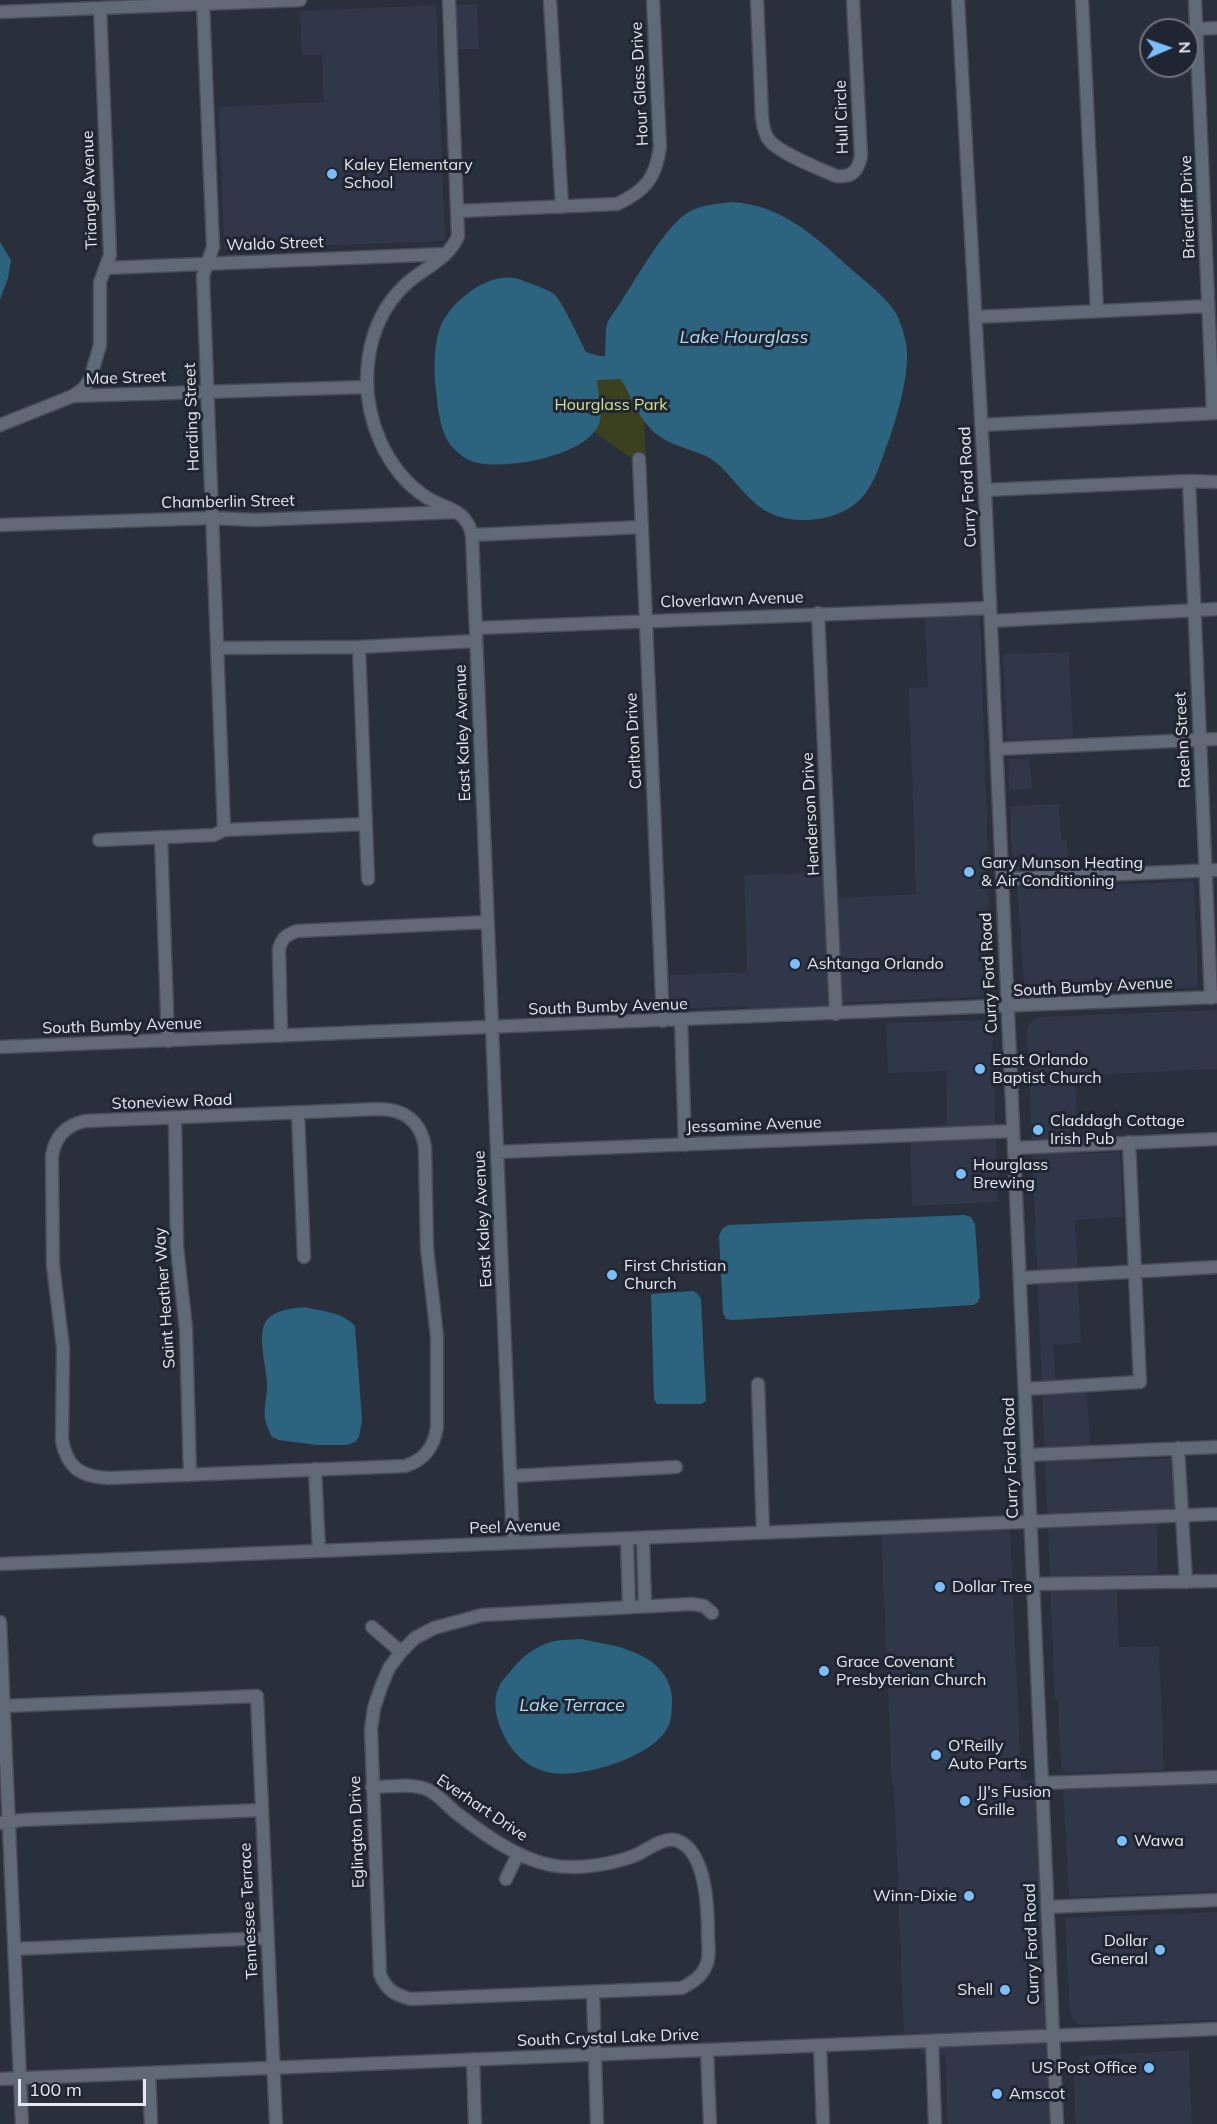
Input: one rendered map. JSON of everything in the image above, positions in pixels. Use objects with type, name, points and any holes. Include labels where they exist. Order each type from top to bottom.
[{"type":"street","points":[[0,12],[22,6],[100,8],[143,3],[300,0]]},
{"type":"street","points":[[448,0],[458,236],[447,254],[405,285],[388,306],[374,335],[366,387],[370,412],[380,441],[405,479],[426,497],[465,517],[472,535],[642,527]]},
{"type":"street","points":[[550,0],[562,207]]},
{"type":"street","name":"Hour Glass Drive","points":[[458,211],[617,204],[631,198],[644,188],[652,177],[658,162],[660,147],[653,0]]},
{"type":"street","name":"Hull Circle","points":[[757,0],[762,118],[769,140],[779,148],[836,176],[846,177],[853,174],[859,167],[861,156],[853,0]]},
{"type":"street","name":"Curry Ford Road","points":[[957,0],[986,490],[1057,2124]]},
{"type":"street","points":[[1082,0],[1097,311]]},
{"type":"street","name":"Briercliff Drive","points":[[1195,0],[1196,18]]},
{"type":"street","name":"Harding Street","points":[[203,3],[213,247],[203,276],[224,830]]},
{"type":"street","name":"Triangle Avenue","points":[[73,396],[83,389],[90,379],[98,356],[100,282],[110,255],[100,8]]},
{"type":"street","points":[[1199,29],[1217,28]]},
{"type":"street","name":"Briercliff Drive","points":[[1198,78],[1215,413]]},
{"type":"street","name":"Waldo Street","points":[[106,267],[447,254]]},
{"type":"street","points":[[975,317],[1208,306]]},
{"type":"street","name":"Mae Street","points":[[0,425],[73,396],[366,387]]},
{"type":"street","points":[[981,425],[1215,413]]},
{"type":"street","name":"Carlton Drive","points":[[639,459],[663,1021]]},
{"type":"street","points":[[986,490],[1189,481],[1217,482]]},
{"type":"street","name":"Raehn Street","points":[[1189,481],[1200,740],[1211,870],[1214,998]]},
{"type":"street","name":"Chamberlin Street","points":[[0,525],[212,518],[255,520],[456,512]]},
{"type":"street","name":"East Kaley Avenue","points":[[472,535],[513,1544]]},
{"type":"street","name":"Cloverlawn Avenue","points":[[476,628],[818,613],[990,614],[1217,609]]},
{"type":"street","name":"Henderson Drive","points":[[818,613],[837,1014]]},
{"type":"street","points":[[217,648],[359,647],[476,641]]},
{"type":"street","points":[[359,647],[368,879]]},
{"type":"street","points":[[997,749],[1217,739]]},
{"type":"street","points":[[99,840],[214,835],[224,830],[366,824]]},
{"type":"street","points":[[161,837],[168,1041]]},
{"type":"street","points":[[1002,879],[1211,870]]},
{"type":"street","points":[[281,1036],[279,949],[287,934],[297,931],[487,922]]},
{"type":"street","name":"South Bumby Avenue","points":[[0,1047],[1214,998]]},
{"type":"street","points":[[681,1020],[685,1144]]},
{"type":"street","name":"Stoneview Road","points":[[389,1109],[408,1116],[418,1124],[425,1146],[427,1248],[437,1337],[437,1427],[435,1439],[424,1456],[415,1463],[405,1466],[97,1478],[77,1470],[69,1462],[62,1440],[63,1348],[53,1265],[52,1156],[54,1146],[58,1137],[75,1123],[175,1118],[389,1109]]},
{"type":"street","points":[[298,1113],[304,1257]]},
{"type":"street","name":"Saint Heather Way","points":[[175,1118],[177,1247],[186,1329],[190,1475]]},
{"type":"street","name":"Jessamine Avenue","points":[[497,1152],[1013,1131]]},
{"type":"street","points":[[1014,1148],[1217,1139]]},
{"type":"street","points":[[1025,1389],[1140,1382],[1129,1142]]},
{"type":"street","points":[[1020,1278],[1217,1267]]},
{"type":"street","points":[[758,1384],[764,1532]]},
{"type":"street","points":[[1027,1455],[1217,1447]]},
{"type":"street","points":[[1178,1448],[1186,1582]]},
{"type":"street","points":[[511,1476],[676,1467]]},
{"type":"street","points":[[315,1469],[319,1551]]},
{"type":"street","name":"Peel Avenue","points":[[0,1564],[1217,1514]]},
{"type":"street","points":[[643,1539],[645,1606]]},
{"type":"street","points":[[627,1540],[629,1606]]},
{"type":"street","points":[[1033,1584],[1217,1581]]},
{"type":"street","name":"Eglington Drive","points":[[593,1992],[411,1999],[398,1996],[385,1986],[380,1974],[372,1787],[370,1729],[374,1708],[389,1668],[401,1652],[415,1638],[434,1628],[482,1615],[629,1606],[692,1604],[704,1606],[712,1613]]},
{"type":"street","points":[[0,1623],[4,1822],[14,1949],[22,2124]]},
{"type":"street","points":[[372,1627],[401,1652]]},
{"type":"street","name":"Tennessee Terrace","points":[[3,1706],[257,1696],[276,2124]]},
{"type":"street","points":[[1042,1784],[1217,1777]]},
{"type":"street","name":"Everhart Drive","points":[[372,1787],[413,1787],[427,1790],[518,1854],[550,1865],[580,1867],[632,1856],[665,1840],[676,1840],[684,1844],[693,1856],[704,1879],[708,1900],[709,1961],[702,1974],[682,1988],[593,1992]]},
{"type":"street","points":[[4,1822],[261,1810]]},
{"type":"street","points":[[506,1879],[518,1854]]},
{"type":"street","points":[[1047,1907],[1217,1900]]},
{"type":"street","points":[[14,1949],[267,1938]]},
{"type":"street","points":[[593,1992],[597,2124]]},
{"type":"street","name":"South Crystal Lake Drive","points":[[0,2079],[1217,2029]]},
{"type":"street","points":[[932,2041],[935,2124]]},
{"type":"street","points":[[820,2046],[823,2124]]},
{"type":"street","points":[[707,2051],[710,2124]]},
{"type":"street","points":[[472,2059],[475,2124]]},
{"type":"street","points":[[149,2073],[151,2124]]},
{"type":"shaded area","points":[[477,4],[479,49],[456,49],[455,5]]},
{"type":"shaded area","name":"Kaley Elementary School","points":[[436,5],[445,241],[224,249],[219,107],[324,102],[322,55],[302,55],[300,11]]},
{"type":"shaded area","points":[[980,615],[988,854],[989,980],[983,994],[977,997],[828,1003],[828,1010],[748,1012],[748,1006],[671,1009],[669,975],[747,972],[744,875],[837,872],[839,898],[916,894],[909,688],[928,687],[925,618]]},
{"type":"shaded area","points":[[1069,652],[1073,737],[1007,740],[1003,654]]},
{"type":"shaded area","points":[[1030,758],[1032,789],[1009,790],[1008,759]]},
{"type":"shaded area","points":[[1059,804],[1061,840],[1067,840],[1070,887],[1194,881],[1198,987],[1038,994],[1027,989],[1024,982],[1019,906],[1012,856],[1010,806]]},
{"type":"shaded area","points":[[1217,1010],[1217,1069],[1075,1076],[1078,1154],[1120,1152],[1123,1217],[1075,1220],[1081,1343],[1054,1345],[1056,1392],[1087,1391],[1091,1462],[1172,1458],[1175,1516],[1156,1517],[1158,1573],[1116,1575],[1119,1647],[1159,1646],[1164,1770],[1067,1773],[1061,1768],[1058,1700],[1055,1699],[1027,1029],[1029,1024],[1039,1017]]},
{"type":"shaded area","points":[[985,1021],[992,1029],[998,1202],[912,1206],[910,1127],[947,1125],[946,1071],[888,1073],[886,1023]]},
{"type":"shaded area","points":[[1010,1524],[1021,1780],[1042,1779],[1056,2124],[948,2124],[945,2054],[921,2055],[920,2033],[904,2034],[881,1529]]},
{"type":"shaded area","points":[[1217,1783],[1217,1891],[1069,1897],[1063,1790]]},
{"type":"shaded area","points":[[1217,1912],[1217,2020],[1084,2025],[1078,2024],[1072,2018],[1065,1918]]},
{"type":"shaded area","points":[[1189,2050],[1192,2124],[1076,2124],[1073,2067],[1081,2056]]},
{"type":"green space","name":"Hourglass Park","points":[[642,373],[646,458],[631,458],[516,377]]},
{"type":"water","name":"Lake Hourglass","points":[[731,202],[766,209],[797,224],[825,245],[876,291],[891,306],[899,319],[907,354],[903,391],[877,472],[871,485],[858,501],[847,510],[819,519],[790,519],[764,510],[710,458],[658,436],[644,421],[620,379],[597,380],[600,420],[594,433],[565,451],[525,462],[487,464],[472,461],[455,450],[442,427],[435,382],[435,366],[439,331],[446,316],[459,301],[475,288],[494,279],[514,278],[525,281],[556,296],[586,352],[605,356],[608,321],[666,234],[692,210]]},
{"type":"water","points":[[0,242],[11,260],[8,278],[0,300]]},
{"type":"water","points":[[964,1215],[971,1217],[975,1224],[980,1297],[973,1305],[733,1320],[726,1319],[723,1313],[719,1236],[722,1229],[728,1225]]},
{"type":"water","points":[[693,1291],[701,1299],[706,1401],[701,1404],[657,1404],[654,1399],[651,1294]]},
{"type":"water","points":[[305,1307],[344,1317],[355,1326],[362,1420],[359,1437],[355,1442],[347,1445],[317,1445],[279,1440],[272,1437],[266,1424],[267,1382],[262,1342],[263,1327],[269,1317],[274,1314]]},
{"type":"water","name":"Lake Terrace","points":[[581,1639],[631,1651],[645,1657],[656,1666],[666,1677],[671,1690],[670,1722],[667,1729],[646,1749],[614,1764],[565,1774],[545,1772],[527,1763],[508,1743],[497,1716],[496,1694],[501,1683],[513,1668],[534,1649],[554,1641]]},
{"type":"place","name":"Kaley Elementary School","points":[[332,174]]},
{"type":"place","name":"Gary Munson Heating & Air Conditioning","points":[[969,872]]},
{"type":"place","name":"Ashtanga Orlando","points":[[795,964]]},
{"type":"place","name":"East Orlando Baptist Church","points":[[980,1069]]},
{"type":"place","name":"Claddagh Cottage Irish Pub","points":[[1038,1130]]},
{"type":"place","name":"Hourglass Brewing","points":[[961,1174]]},
{"type":"place","name":"First Christian Church","points":[[612,1275]]},
{"type":"place","name":"Dollar Tree","points":[[940,1587]]},
{"type":"place","name":"Grace Covenant Presbyterian Church","points":[[824,1671]]},
{"type":"place","name":"O'Reilly Auto Parts","points":[[936,1755]]},
{"type":"place","name":"JJ's Fusion Grille","points":[[965,1801]]},
{"type":"place","name":"Wawa","points":[[1122,1841]]},
{"type":"place","name":"Winn-Dixie","points":[[969,1896]]},
{"type":"place","name":"Dollar General","points":[[1160,1950]]},
{"type":"place","name":"Shell","points":[[1005,1990]]},
{"type":"place","name":"US Post Office","points":[[1149,2068]]},
{"type":"place","name":"Amscot","points":[[997,2094]]}]
